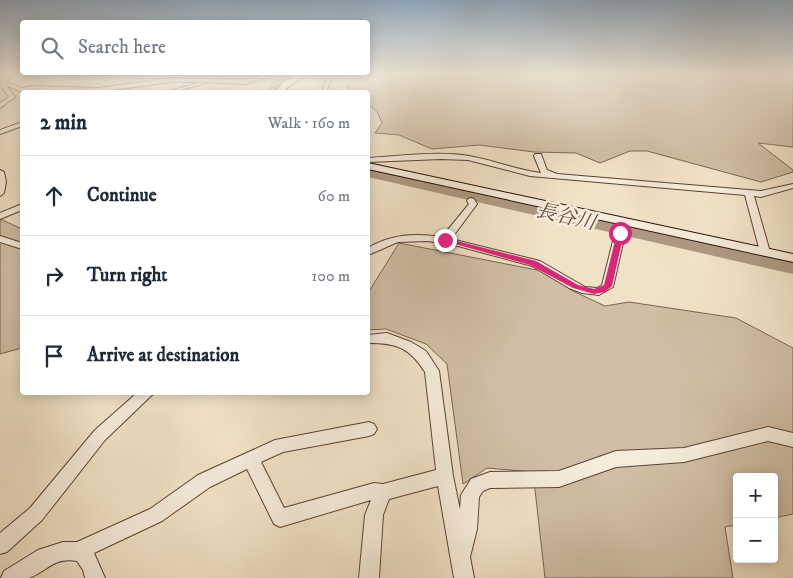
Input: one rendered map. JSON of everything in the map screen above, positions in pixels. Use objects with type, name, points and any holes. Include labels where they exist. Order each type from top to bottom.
[{"type":"street","points":[[0,132],[20,125]]},
{"type":"street","points":[[370,160],[441,156],[468,158],[530,174],[749,193],[773,193],[793,186]]},
{"type":"street","points":[[538,156],[544,171],[556,177]]},
{"type":"street","points":[[370,166],[793,258]]},
{"type":"street","points":[[0,174],[0,192]]},
{"type":"street","points":[[749,193],[765,252]]},
{"type":"street","points":[[445,240],[473,204],[471,201]]},
{"type":"street","points":[[0,216],[20,208]]},
{"type":"street","points":[[370,251],[394,240],[408,237],[445,240],[533,263],[575,287],[594,291],[602,290],[608,286],[623,221]]},
{"type":"street","points":[[0,239],[20,245]]},
{"type":"street","points":[[370,339],[387,338],[406,345],[421,355],[432,371],[445,476],[464,578]]},
{"type":"street","points":[[0,545],[36,514],[100,435],[145,395]]},
{"type":"street","points":[[78,551],[156,515],[204,481],[281,445],[369,429]]},
{"type":"street","points":[[460,558],[468,528],[470,495],[477,485],[490,480],[559,479],[616,459],[684,455],[768,434],[793,440]]},
{"type":"street","points":[[251,459],[280,518],[374,491],[383,492],[445,476]]},
{"type":"street","points":[[369,578],[374,515],[383,492]]},
{"type":"street","points":[[11,578],[46,556],[69,549],[82,552],[91,565],[95,578]]},
{"type":"shaded area","points":[[370,101],[793,101],[793,147],[758,143],[793,170],[793,172],[761,182],[647,151],[630,151],[600,163],[576,153],[534,152],[479,145],[432,149],[399,135],[375,133],[382,123],[377,112],[370,106]]},
{"type":"shaded area","points":[[0,219],[20,228],[20,349],[0,354]]},
{"type":"shaded area","points":[[399,243],[542,271],[573,291],[605,306],[629,302],[736,318],[793,348],[793,514],[778,517],[778,473],[733,473],[733,526],[725,527],[733,578],[545,578],[533,472],[487,468],[463,484],[447,364],[426,344],[386,329],[370,330],[370,290]]},
{"type":"waterway","name":"長谷川","points":[[370,172],[793,267]]},
{"type":"route","points":[[445,240],[533,263],[544,267],[575,287],[594,291],[602,290],[608,286],[620,233]]}]
